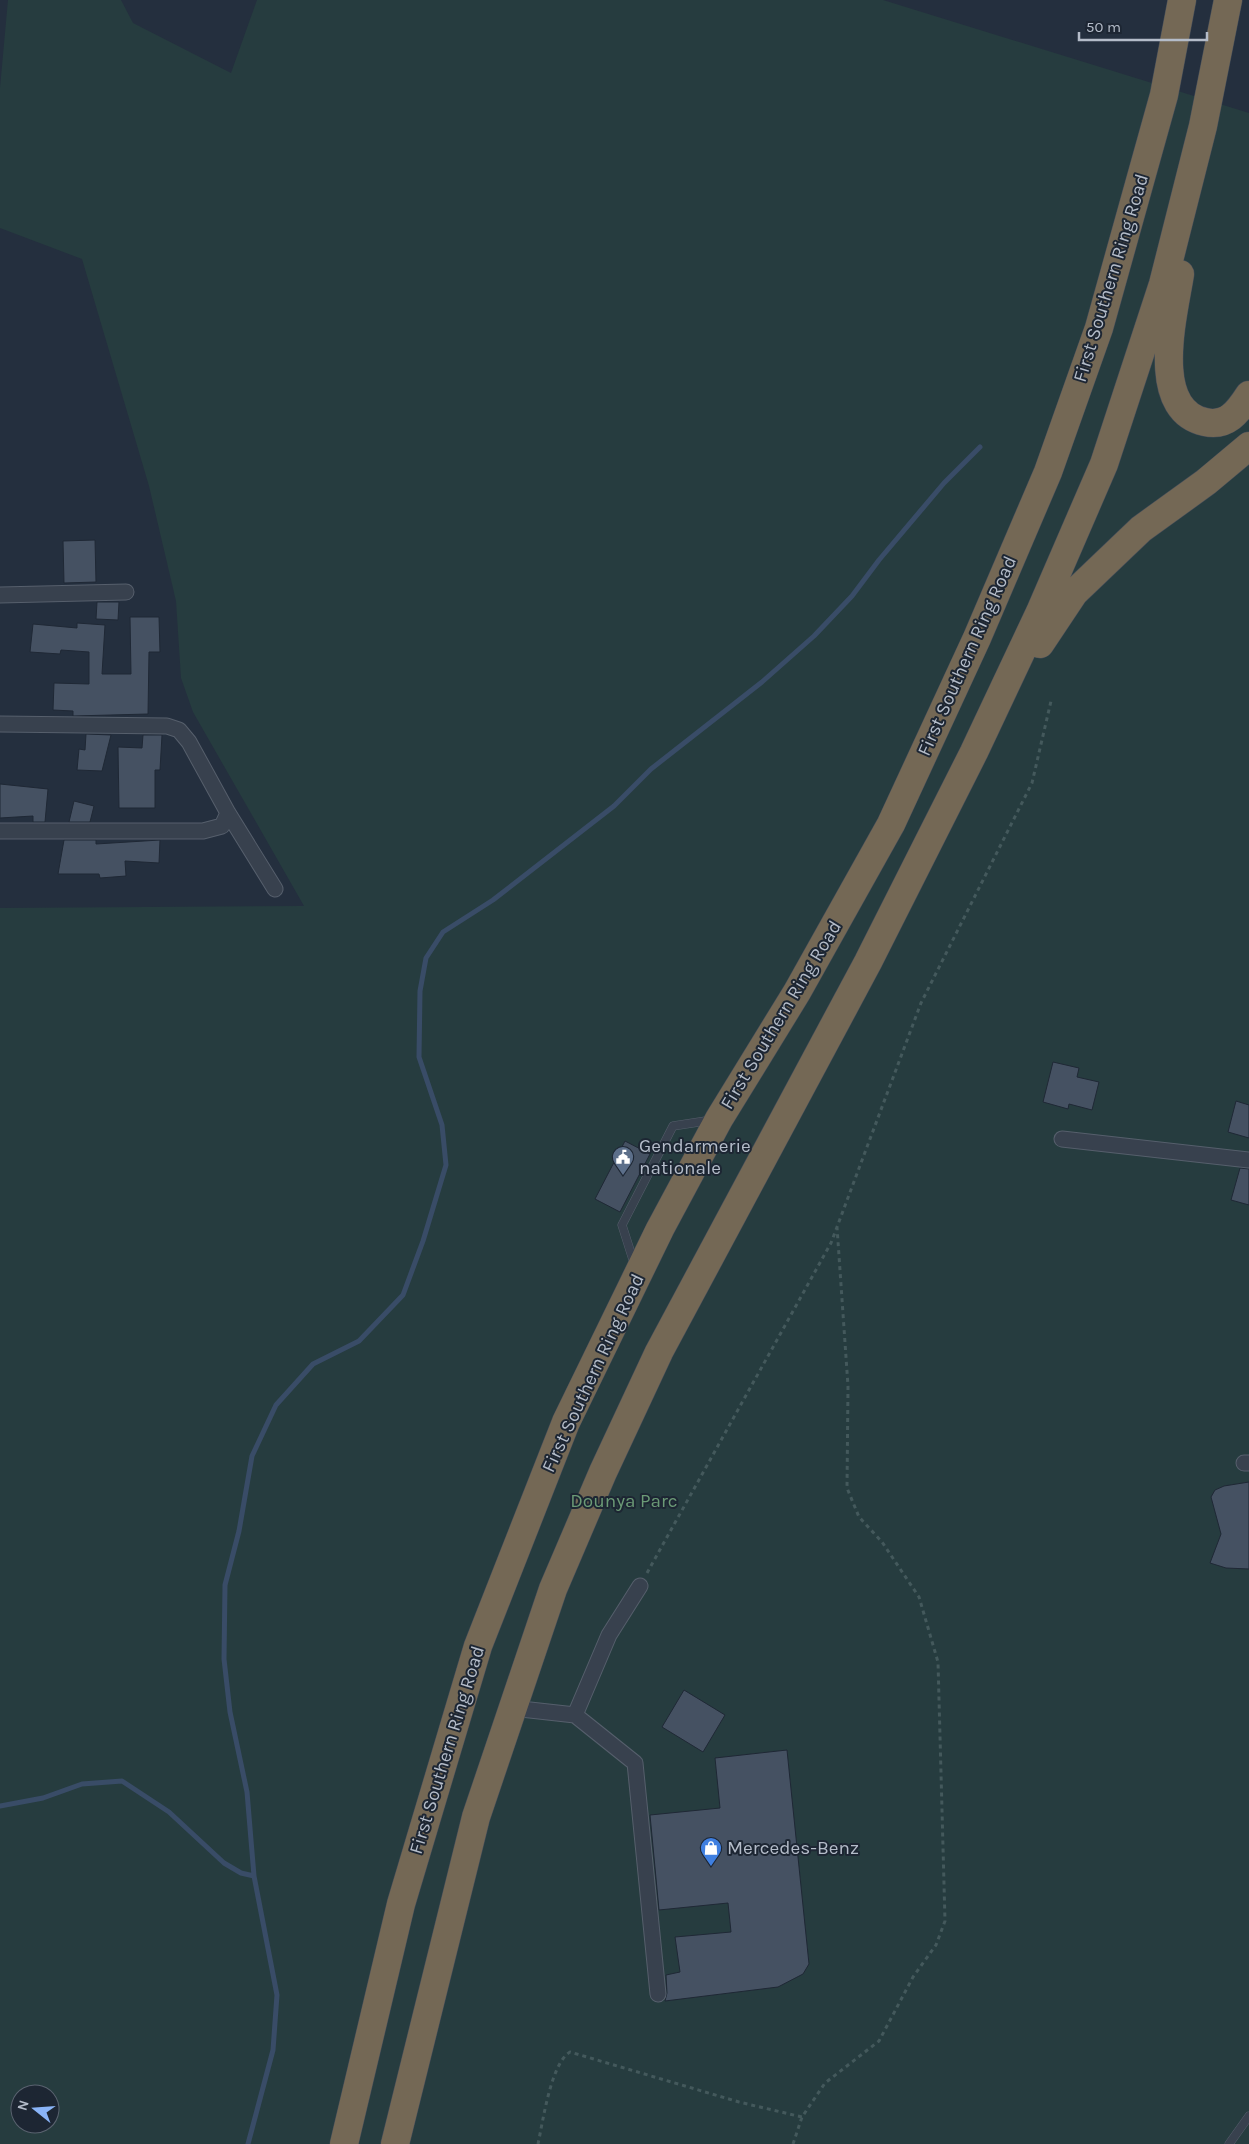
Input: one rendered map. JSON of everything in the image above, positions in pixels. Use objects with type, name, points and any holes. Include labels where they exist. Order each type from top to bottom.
[{"type":"highway","name":"First Southern Ring Road","points":[[344,2144],[401,1904],[478,1646],[566,1422],[638,1275],[719,1119],[797,992],[891,824],[977,638],[1048,472],[1099,328],[1164,95],[1182,0]]},
{"type":"highway","points":[[1228,0],[1203,126],[1168,350],[1170,381],[1178,404],[1194,420],[1215,425],[1235,417],[1249,395]]},
{"type":"highway","points":[[395,2144],[476,1817],[553,1589],[603,1472],[659,1352],[868,962],[974,752],[1040,612],[1104,464],[1163,284],[1203,126]]},
{"type":"highway","points":[[974,752],[1048,631],[1074,594],[1141,529],[1206,482],[1249,446]]},
{"type":"street","points":[[0,595],[126,592]]},
{"type":"street","points":[[0,724],[167,726],[180,730],[189,742],[228,813],[275,889]]},
{"type":"street","points":[[0,831],[203,831],[222,826],[228,813]]},
{"type":"street","points":[[1062,1139],[1249,1160]]},
{"type":"street","points":[[576,1715],[609,1635],[640,1586]]},
{"type":"street","points":[[512,1708],[576,1715],[635,1763],[658,1994]]},
{"type":"lane","points":[[638,1275],[622,1225],[668,1134],[673,1126],[719,1119]]},
{"type":"lane","points":[[1230,2144],[1249,2116]]},
{"type":"path","points":[[640,1586],[831,1244],[921,1003],[1032,784],[1051,701]]},
{"type":"path","points":[[793,2144],[802,2117],[825,2083],[879,2041],[913,1976],[936,1945],[945,1921],[938,1662],[919,1597],[882,1542],[859,1517],[846,1488],[848,1386],[837,1228]]},
{"type":"path","points":[[538,2144],[555,2074],[563,2056],[570,2052],[738,2102],[802,2117]]},
{"type":"green space","name":"Dounya Parc","points":[[8,0],[121,0],[133,23],[231,73],[257,0],[883,0],[1249,113],[1249,2144],[0,2144],[0,908],[304,906],[193,712],[181,678],[176,601],[149,486],[82,259],[0,228],[0,88]]},
{"type":"building","points":[[95,540],[96,582],[64,583],[63,541]]},
{"type":"building","points":[[97,602],[119,602],[118,620],[96,619]]},
{"type":"building","points":[[130,617],[159,617],[160,652],[149,652],[148,714],[73,716],[73,711],[53,710],[54,683],[89,684],[89,652],[61,650],[60,654],[30,652],[33,624],[77,628],[77,623],[105,625],[102,674],[131,674]]},
{"type":"building","points":[[86,734],[111,735],[102,771],[77,770],[79,749],[85,750]]},
{"type":"building","points":[[143,735],[162,735],[160,770],[155,770],[155,808],[119,808],[118,747],[142,748]]},
{"type":"building","points":[[0,784],[48,789],[45,822],[33,822],[33,816],[0,818]]},
{"type":"building","points":[[74,801],[94,806],[90,822],[69,822]]},
{"type":"building","points":[[64,840],[96,840],[96,844],[160,840],[159,863],[125,861],[126,876],[100,878],[99,874],[58,874]]},
{"type":"building","points":[[1053,1062],[1079,1068],[1077,1077],[1099,1082],[1092,1110],[1069,1104],[1068,1109],[1043,1102]]},
{"type":"building","points":[[1236,1101],[1249,1105],[1249,1138],[1228,1132]]},
{"type":"building","name":"Gendarmerie nationale","points":[[625,1141],[650,1154],[620,1212],[595,1199]]},
{"type":"building","points":[[1240,1168],[1249,1169],[1249,1205],[1231,1200]]},
{"type":"building","points":[[1249,1482],[1249,1569],[1226,1568],[1210,1563],[1221,1534],[1211,1497],[1215,1490],[1224,1486]]},
{"type":"building","points":[[684,1690],[725,1715],[703,1752],[662,1727]]},
{"type":"building","points":[[787,1750],[809,1964],[803,1974],[778,1987],[665,2001],[667,1993],[666,1975],[680,1972],[675,1937],[731,1932],[728,1903],[659,1910],[650,1815],[720,1808],[715,1758]]},
{"type":"waterway","points":[[248,2144],[273,2050],[277,1995],[254,1876],[247,1792],[230,1712],[224,1659],[225,1585],[239,1531],[252,1456],[276,1405],[313,1364],[359,1341],[403,1295],[423,1241],[446,1165],[442,1125],[419,1057],[420,991],[426,958],[443,932],[493,900],[614,806],[651,769],[762,682],[814,636],[852,596],[879,560],[944,483],[980,447]]},
{"type":"waterway","points":[[0,1806],[43,1798],[82,1784],[122,1781],[169,1812],[224,1863],[241,1873],[254,1876]]},
{"type":"place","name":"Gendarmerie nationale","points":[[623,1176]]},
{"type":"place","name":"Mercedes-Benz","points":[[711,1867]]}]
